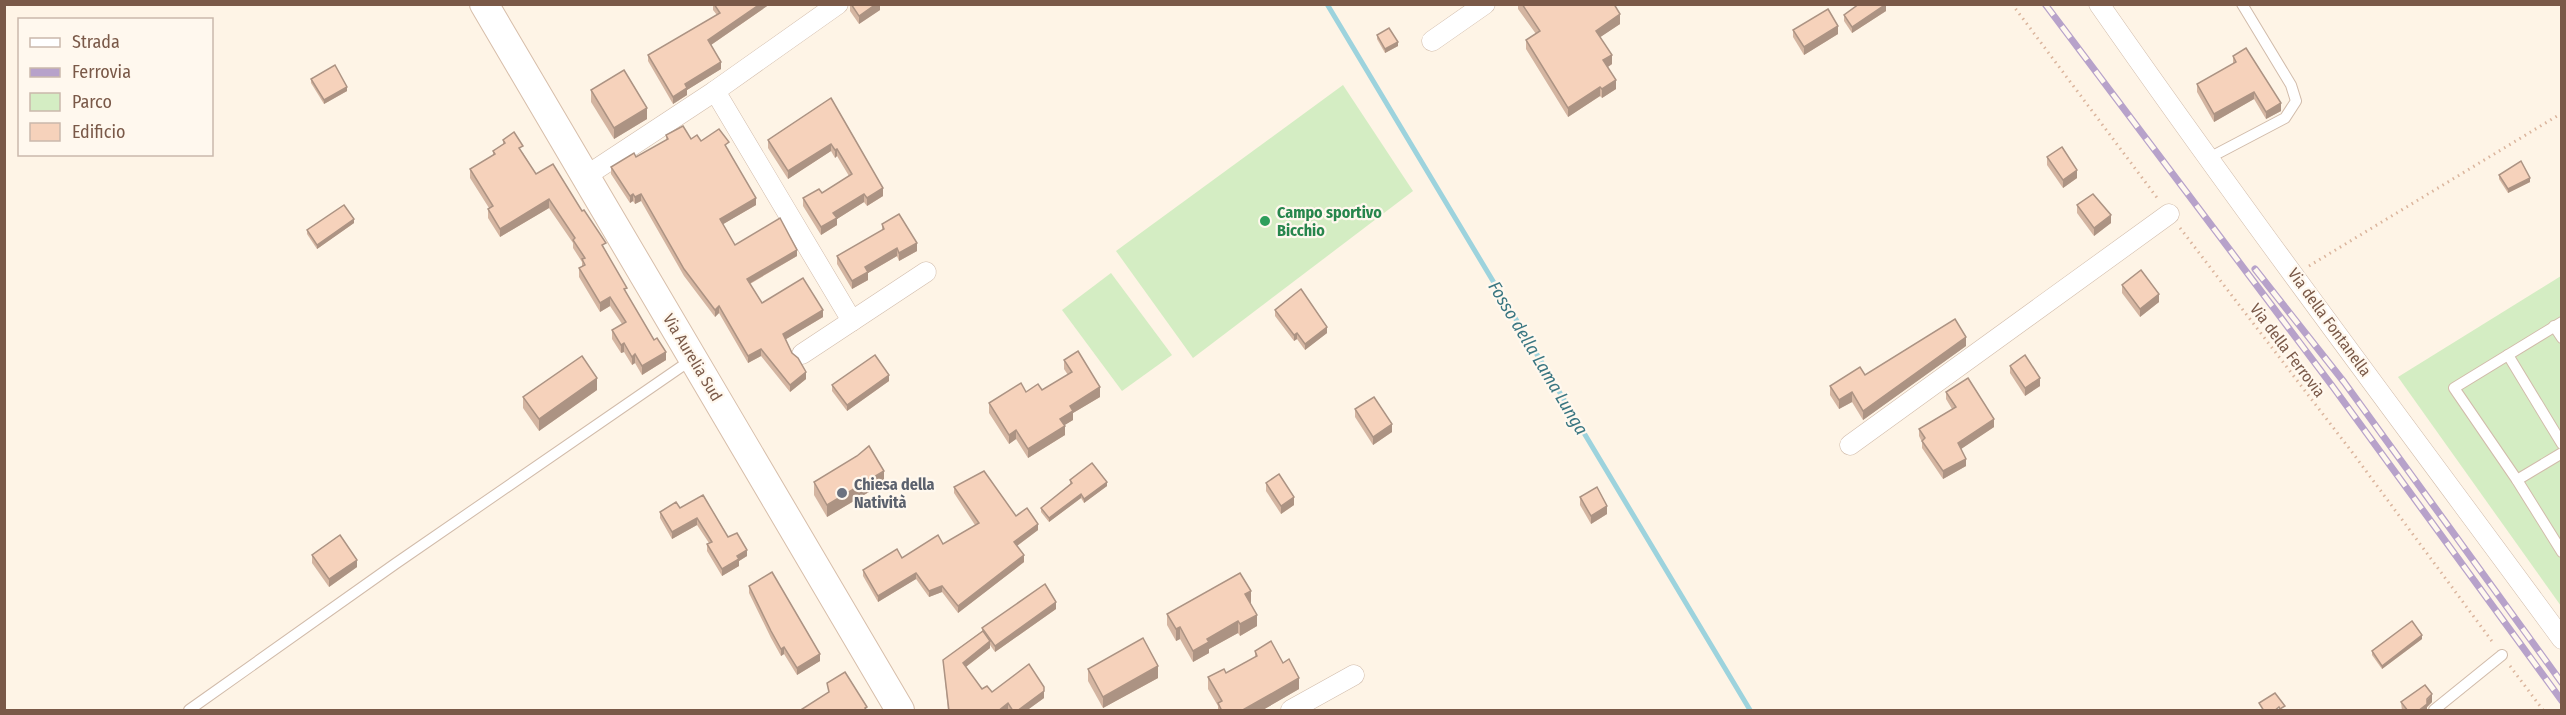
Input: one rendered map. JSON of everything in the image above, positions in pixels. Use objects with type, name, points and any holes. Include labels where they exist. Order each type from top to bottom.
[{"type":"main road","name":"Via Aurelia Sud","points":[[484,4],[900,711]]},
{"type":"street","points":[[586,176],[715,91],[838,4]]},
{"type":"street","points":[[1432,41],[1485,4]]},
{"type":"street","name":"Via della Fontanella","points":[[2099,4],[2207,159],[2562,639]]},
{"type":"street","points":[[715,91],[852,321]]},
{"type":"street","points":[[1850,445],[2169,214]]},
{"type":"street","points":[[802,354],[926,272]]},
{"type":"street","points":[[1291,711],[1354,675]]},
{"type":"lane","points":[[2207,159],[2285,118],[2296,101],[2291,85],[2242,4]]},
{"type":"lane","points":[[2562,338],[2558,324],[2454,388],[2517,480],[2562,552]]},
{"type":"lane","points":[[2508,355],[2562,444]]},
{"type":"lane","points":[[189,711],[395,564],[694,358]]},
{"type":"lane","points":[[2517,480],[2562,453]]},
{"type":"lane","points":[[2434,711],[2502,655]]},
{"type":"path","name":"Via della Ferrovia","points":[[2012,4],[2169,214],[2352,452],[2543,711]]},
{"type":"path","points":[[2295,275],[2562,113]]},
{"type":"green space","name":"Campo sportivo Bicchio","points":[[1343,85],[1413,191],[1193,358],[1116,251]]},
{"type":"green space","points":[[1111,273],[1172,355],[1122,391],[1062,310]]},
{"type":"green space","points":[[2561,276],[2561,606],[2398,377]]},
{"type":"building","points":[[714,4],[760,4],[708,40],[721,62],[685,84],[687,88],[673,97],[648,55],[720,13]]},
{"type":"building","points":[[851,4],[876,4],[859,16]]},
{"type":"building","points":[[1522,4],[1614,4],[1620,14],[1596,31],[1612,55],[1603,60],[1616,80],[1602,89],[1600,87],[1568,108],[1526,40],[1540,31]]},
{"type":"building","points":[[1859,4],[1886,4],[1852,27],[1844,15]]},
{"type":"building","points":[[1828,9],[1838,26],[1804,47],[1793,30]]},
{"type":"building","points":[[1389,28],[1398,42],[1385,49],[1377,35]]},
{"type":"building","points":[[2246,48],[2281,103],[2266,112],[2254,92],[2214,114],[2197,84],[2236,62],[2233,56]]},
{"type":"building","points":[[335,65],[347,87],[324,100],[311,79]]},
{"type":"building","points":[[624,70],[647,108],[614,128],[591,90]]},
{"type":"building","points":[[831,98],[883,188],[867,198],[864,194],[833,213],[837,218],[821,227],[803,198],[819,189],[822,193],[852,174],[837,149],[835,150],[831,144],[788,171],[768,140]]},
{"type":"building","points":[[683,126],[691,139],[697,135],[701,141],[719,129],[729,142],[725,145],[756,198],[720,219],[735,245],[780,218],[797,250],[747,279],[762,303],[803,278],[823,310],[783,334],[792,353],[798,358],[806,372],[790,385],[761,349],[748,356],[719,306],[715,310],[684,269],[641,194],[635,197],[633,194],[630,196],[611,167],[634,153],[636,157],[668,139],[666,135]]},
{"type":"building","points":[[514,132],[523,146],[519,148],[536,174],[553,164],[582,211],[584,210],[606,243],[602,245],[627,288],[624,289],[654,340],[657,338],[666,352],[642,366],[635,354],[632,357],[624,343],[621,345],[612,330],[626,322],[610,297],[600,303],[579,268],[585,265],[582,259],[585,258],[573,240],[575,238],[549,199],[500,229],[488,209],[493,206],[470,169],[495,154],[493,151],[505,143],[503,140]]},
{"type":"building","points":[[2062,147],[2077,170],[2063,180],[2047,157]]},
{"type":"building","points":[[2521,161],[2530,178],[2508,189],[2499,175]]},
{"type":"building","points":[[2093,194],[2111,215],[2094,228],[2077,205]]},
{"type":"building","points":[[344,205],[354,219],[317,245],[307,230]]},
{"type":"building","points":[[899,214],[917,243],[899,253],[897,248],[865,267],[868,272],[852,281],[837,256],[884,229],[882,224]]},
{"type":"building","points":[[2141,270],[2159,294],[2140,309],[2122,285]]},
{"type":"building","points":[[1301,289],[1327,327],[1305,344],[1297,333],[1294,335],[1275,310]]},
{"type":"building","points":[[1955,319],[1966,337],[1863,411],[1852,392],[1839,400],[1830,386],[1860,367],[1865,375]]},
{"type":"building","points":[[1078,351],[1100,387],[1070,406],[1073,411],[1060,419],[1065,426],[1028,449],[1016,430],[1009,435],[989,403],[1021,383],[1026,392],[1038,384],[1042,390],[1072,372],[1064,360]]},
{"type":"building","points":[[875,355],[889,375],[847,405],[832,385]]},
{"type":"building","points":[[2025,355],[2040,378],[2025,388],[2010,366]]},
{"type":"building","points":[[582,356],[597,378],[539,419],[523,397]]},
{"type":"building","points":[[1968,378],[1994,419],[1958,443],[1966,459],[1943,471],[1922,441],[1925,438],[1919,429],[1956,407],[1946,392]]},
{"type":"building","points":[[1374,397],[1392,424],[1373,437],[1355,409]]},
{"type":"building","points":[[869,446],[884,471],[827,505],[814,482]]},
{"type":"building","points":[[1092,463],[1107,482],[1084,499],[1081,494],[1049,518],[1041,508],[1072,483],[1070,480]]},
{"type":"building","points":[[984,471],[1016,516],[1027,508],[1038,524],[1014,542],[1024,555],[958,606],[942,586],[929,591],[916,573],[878,596],[863,570],[897,549],[902,558],[938,535],[943,544],[979,523],[954,487]]},
{"type":"building","points":[[1279,474],[1294,497],[1281,506],[1266,483]]},
{"type":"building","points":[[1597,487],[1607,506],[1591,516],[1580,497]]},
{"type":"building","points":[[703,495],[728,537],[737,533],[747,550],[737,556],[739,559],[722,569],[707,544],[712,542],[697,518],[672,532],[660,512],[676,502],[680,508]]},
{"type":"building","points":[[340,535],[357,560],[329,579],[312,555]]},
{"type":"building","points":[[772,572],[820,654],[797,668],[784,647],[781,649],[749,586]]},
{"type":"building","points":[[1240,573],[1251,591],[1245,594],[1257,615],[1240,624],[1238,621],[1207,639],[1209,642],[1193,651],[1180,627],[1176,629],[1167,614]]},
{"type":"building","points":[[1045,584],[1056,602],[995,646],[982,628]]},
{"type":"building","points":[[2412,621],[2422,635],[2382,666],[2372,651]]},
{"type":"building","points":[[983,631],[990,641],[963,663],[982,689],[987,686],[992,692],[1029,664],[1044,687],[1044,691],[1017,711],[1013,711],[1008,703],[998,711],[949,711],[943,660]]},
{"type":"building","points":[[1143,638],[1158,666],[1103,697],[1088,669]]},
{"type":"building","points":[[1271,641],[1283,663],[1289,659],[1299,678],[1241,711],[1222,711],[1218,703],[1222,701],[1208,677],[1224,669],[1226,673],[1257,656],[1255,651]]},
{"type":"building","points":[[845,672],[867,707],[865,708],[867,711],[799,711],[829,692],[827,683]]},
{"type":"building","points":[[2425,685],[2432,694],[2427,699],[2427,704],[2418,711],[2408,711],[2401,702]]},
{"type":"building","points":[[2275,693],[2285,706],[2274,711],[2264,711],[2259,703]]},
{"type":"waterway","name":"Fosso della Lama Lunga","points":[[1327,4],[1750,710]]},
{"type":"railway","points":[[2045,4],[2333,387],[2562,701]]},
{"type":"railway","points":[[2255,269],[2344,382],[2562,683]]},
{"type":"place","name":"Campo sportivo Bicchio","points":[[1265,221]]},
{"type":"place","name":"Chiesa della Natività","points":[[842,493]]}]
